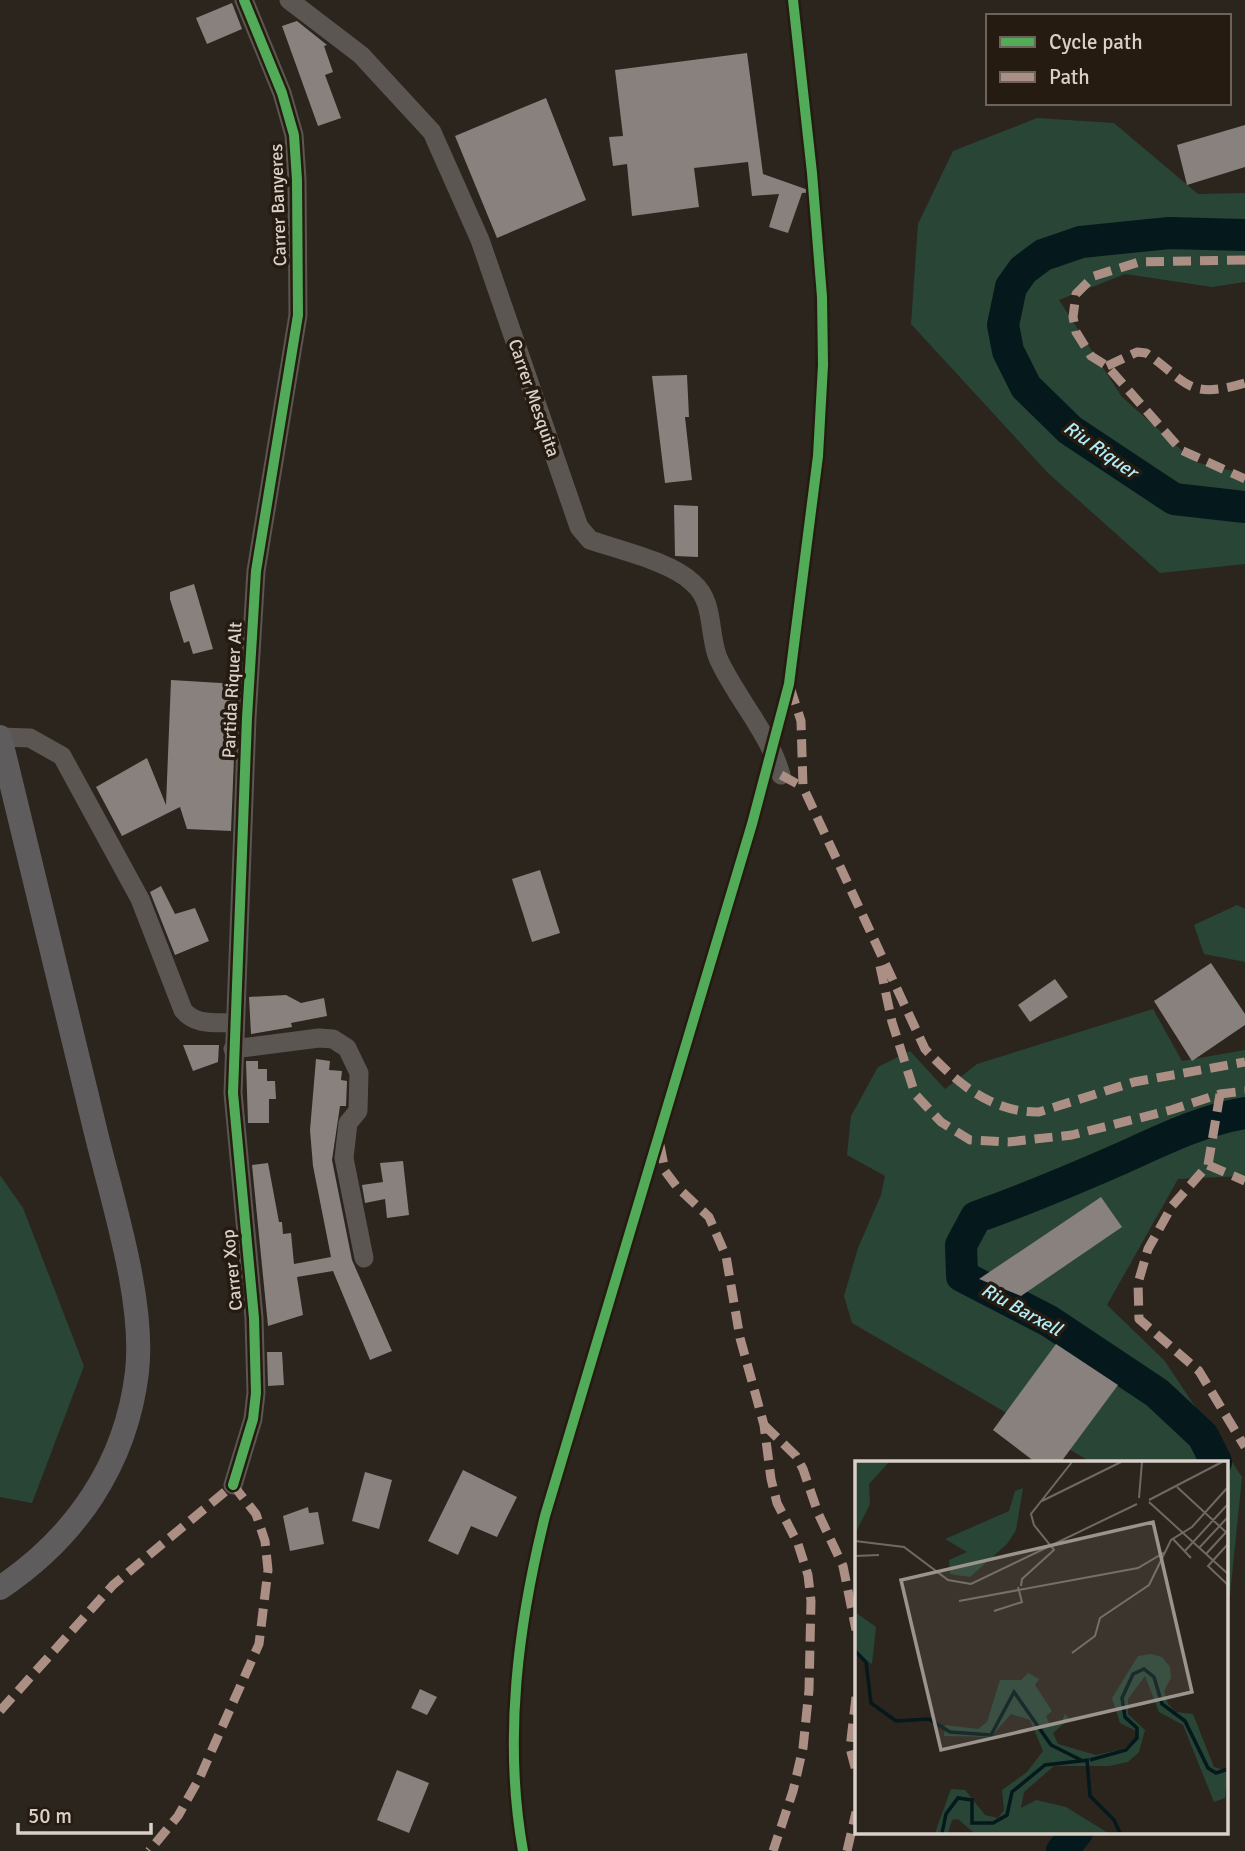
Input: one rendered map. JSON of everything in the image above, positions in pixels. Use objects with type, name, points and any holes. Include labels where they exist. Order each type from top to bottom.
[{"type":"main road","points":[[0,737],[134,1301],[137,1369],[120,1447],[91,1500],[54,1545],[0,1588]]},
{"type":"street","name":"Carrer Banyeres","points":[[244,0],[282,93],[294,135],[298,180],[296,335]]},
{"type":"street","name":"Carrer Mesquita","points":[[289,0],[373,66],[432,132],[480,240],[579,527],[590,540],[673,570],[700,590],[709,612],[718,656],[762,733],[781,775]]},
{"type":"street","name":"Partida Riquer Alt","points":[[233,1049],[257,571],[296,335]]},
{"type":"street","points":[[0,737],[30,738],[62,756],[140,899],[183,1010],[188,1017],[201,1022],[235,1023]]},
{"type":"street","points":[[233,1049],[319,1038],[333,1039],[347,1048],[359,1073],[358,1111],[348,1123],[344,1158],[364,1258]]},
{"type":"street","name":"Carrer Xop","points":[[233,1049],[237,1149],[254,1318],[256,1393],[253,1419],[233,1485]]},
{"type":"green space","points":[[1037,118],[1114,123],[1198,194],[1245,193],[1245,282],[1212,287],[1125,274],[1059,300],[1122,397],[1195,462],[1245,474],[1245,564],[1160,573],[1048,473],[911,324],[918,224],[953,151]]},
{"type":"green space","points":[[1237,905],[1245,909],[1245,962],[1204,954],[1194,925]]},
{"type":"green space","points":[[1153,1009],[1182,1061],[1245,1050],[1245,1176],[1178,1179],[1107,1305],[1164,1360],[1242,1477],[1228,1601],[1228,1461],[1089,1461],[852,1323],[844,1296],[858,1248],[881,1195],[885,1176],[847,1155],[851,1116],[878,1067],[910,1051],[945,1089],[977,1064]]},
{"type":"green space","points":[[0,1175],[23,1208],[84,1366],[32,1503],[0,1497]]},
{"type":"building","points":[[232,3],[242,29],[207,44],[196,18]]},
{"type":"building","points":[[297,21],[327,45],[324,46],[333,72],[325,75],[341,118],[318,126],[282,26]]},
{"type":"building","points":[[747,53],[763,174],[814,192],[802,193],[788,233],[769,227],[779,194],[752,196],[748,162],[694,168],[699,207],[632,216],[627,164],[613,166],[609,137],[623,136],[615,70]]},
{"type":"building","points":[[546,98],[586,200],[497,238],[455,136]]},
{"type":"building","points":[[1245,125],[1245,167],[1187,185],[1177,145]]},
{"type":"building","points":[[687,375],[689,417],[685,417],[692,480],[665,483],[652,376]]},
{"type":"building","points":[[674,505],[698,506],[698,557],[675,556]]},
{"type":"building","points":[[194,584],[213,649],[193,654],[189,641],[184,643],[170,592]]},
{"type":"building","points":[[171,680],[237,684],[231,831],[187,829],[180,807],[122,836],[96,787],[147,758],[166,805]]},
{"type":"building","points":[[540,870],[560,933],[532,942],[512,879]]},
{"type":"building","points":[[161,886],[175,914],[195,908],[209,941],[175,955],[150,892]]},
{"type":"building","points":[[1211,963],[1245,1014],[1245,1025],[1192,1061],[1154,1001]]},
{"type":"building","points":[[1055,979],[1068,997],[1030,1022],[1018,1005]]},
{"type":"building","points":[[286,995],[301,1003],[324,998],[327,1016],[291,1023],[292,1027],[251,1034],[249,997]]},
{"type":"building","points":[[183,1045],[219,1045],[218,1062],[193,1071]]},
{"type":"building","points":[[316,1059],[330,1061],[329,1070],[342,1071],[341,1080],[347,1081],[346,1106],[340,1106],[332,1160],[352,1260],[392,1351],[370,1360],[333,1271],[297,1277],[303,1315],[268,1326],[252,1165],[268,1163],[279,1222],[282,1222],[283,1234],[291,1233],[294,1264],[331,1257],[313,1166],[310,1130]]},
{"type":"building","points":[[246,1061],[258,1061],[258,1069],[267,1069],[267,1081],[275,1081],[276,1099],[269,1099],[269,1123],[248,1123]]},
{"type":"building","points":[[403,1161],[409,1215],[387,1218],[385,1199],[365,1203],[362,1185],[383,1182],[380,1163]]},
{"type":"building","points":[[1101,1197],[1122,1227],[1021,1296],[979,1279]]},
{"type":"building","points":[[1056,1344],[1118,1385],[1062,1461],[1034,1461],[993,1430]]},
{"type":"building","points":[[267,1352],[282,1352],[284,1385],[268,1386]]},
{"type":"building","points":[[463,1470],[517,1497],[497,1537],[471,1526],[458,1555],[428,1541]]},
{"type":"building","points":[[365,1472],[392,1480],[379,1529],[352,1521]]},
{"type":"building","points":[[308,1507],[309,1513],[318,1512],[324,1544],[290,1551],[283,1516]]},
{"type":"building","points":[[420,1689],[437,1697],[427,1715],[411,1708]]},
{"type":"building","points":[[397,1770],[429,1783],[409,1833],[377,1820]]},
{"type":"waterway","name":"Riu Riquer","points":[[1245,235],[1169,233],[1081,242],[1043,255],[1023,270],[1011,287],[1003,325],[1008,351],[1026,387],[1070,430],[1174,499],[1245,507]]},
{"type":"waterway","name":"Riu Barxell","points":[[1216,1461],[1203,1436],[1157,1393],[1049,1321],[962,1276],[961,1245],[976,1217],[1066,1182],[1181,1132],[1245,1113]]},
{"type":"waterway","name":"Riu Barxell","points":[[1062,1851],[1075,1834]]},
{"type":"marked path","points":[[1245,260],[1139,262],[1094,276],[1076,294],[1073,317],[1076,332],[1091,356],[1107,366],[1181,450],[1245,479]]},
{"type":"marked path","points":[[1107,366],[1137,352],[1146,353],[1190,386],[1211,390],[1245,383]]},
{"type":"marked path","points":[[790,687],[801,721],[803,787],[925,1049],[962,1084],[1005,1107],[1039,1112],[1134,1082],[1245,1062]]},
{"type":"marked path","points":[[781,775],[803,787]]},
{"type":"marked path","points":[[880,966],[892,1022],[915,1094],[941,1122],[970,1140],[1008,1142],[1072,1135],[1171,1110],[1220,1094],[1245,1091]]},
{"type":"marked path","points":[[1220,1094],[1208,1165],[1172,1206],[1148,1249],[1138,1283],[1139,1319],[1199,1371],[1245,1447]]},
{"type":"marked path","points":[[660,1145],[665,1171],[677,1187],[709,1217],[726,1256],[740,1338],[764,1425],[777,1503],[798,1544],[808,1575],[811,1601],[809,1690],[803,1748],[793,1791],[773,1851]]},
{"type":"marked path","points":[[1208,1165],[1245,1181]]},
{"type":"marked path","points":[[764,1425],[796,1456],[803,1469],[818,1513],[843,1566],[855,1625]]},
{"type":"marked path","points":[[0,1711],[113,1585],[233,1485],[256,1514],[265,1541],[268,1570],[259,1644],[200,1777],[178,1816],[149,1851]]},
{"type":"marked path","points":[[855,1706],[850,1748],[855,1767]]},
{"type":"marked path","points":[[847,1851],[855,1816]]},
{"type":"cycle path","points":[[233,1485],[253,1419],[256,1393],[254,1318],[233,1093],[247,718],[256,571],[298,315],[294,135],[282,93],[244,0]]},
{"type":"cycle path","points":[[523,1851],[517,1809],[514,1725],[521,1640],[535,1557],[752,824],[789,684],[818,456],[823,365],[822,297],[812,173],[793,0]]}]
